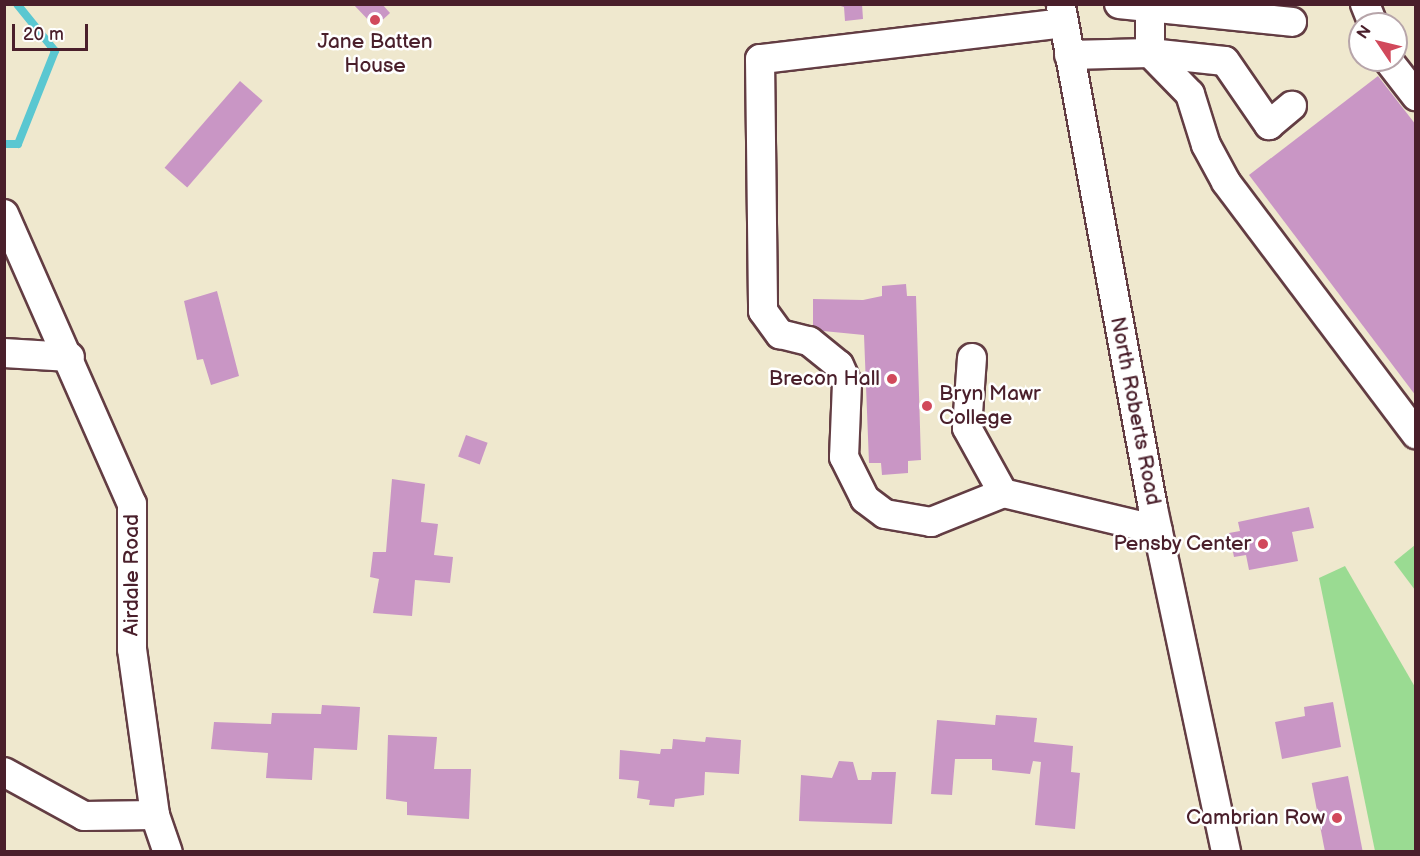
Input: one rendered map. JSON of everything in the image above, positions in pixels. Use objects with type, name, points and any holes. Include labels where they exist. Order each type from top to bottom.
[{"type":"street","points":[[1119,4],[1220,10],[1292,22]]},
{"type":"street","points":[[1150,7],[1150,53],[1190,94],[1206,145],[1226,182],[1416,434]]},
{"type":"street","points":[[1062,14],[760,59],[763,311],[780,334],[809,341],[839,365],[847,383],[844,457],[852,480],[865,499],[907,522],[931,522],[1003,493],[1158,530]]},
{"type":"street","name":"North Roberts Road","points":[[1062,14],[1158,530],[1226,852]]},
{"type":"street","points":[[1069,55],[1150,53],[1225,61],[1269,124],[1292,106]]},
{"type":"street","points":[[1397,72],[1416,96]]},
{"type":"street","name":"Airdale Road","points":[[4,214],[70,357],[132,504],[132,649],[155,816],[168,852]]},
{"type":"street","points":[[4,353],[70,357]]},
{"type":"street","points":[[972,358],[967,428],[1003,493]]},
{"type":"street","points":[[4,772],[84,816],[155,816]]},
{"type":"green space","points":[[1415,545],[1415,590],[1394,562]]},
{"type":"green space","points":[[1345,566],[1415,687],[1415,851],[1375,851],[1319,578]]},
{"type":"building","name":"Jane Batten House","points":[[353,4],[382,4],[390,13],[375,27]]},
{"type":"building","points":[[834,4],[862,4],[863,19],[845,21],[844,7]]},
{"type":"building","points":[[1378,76],[1416,125],[1416,396],[1249,175]]},
{"type":"building","points":[[240,81],[263,101],[187,187],[165,168]]},
{"type":"building","name":"Brecon Hall","points":[[906,284],[907,296],[916,296],[921,460],[908,461],[908,473],[882,475],[881,463],[869,463],[864,335],[813,330],[813,299],[863,300],[882,296],[882,286]]},
{"type":"building","points":[[217,291],[239,376],[211,385],[203,359],[197,360],[184,301]]},
{"type":"building","points":[[466,435],[488,443],[480,464],[458,457]]},
{"type":"building","points":[[392,479],[425,484],[421,522],[438,524],[434,555],[453,557],[450,583],[415,580],[412,616],[373,613],[379,579],[370,577],[373,552],[386,552]]},
{"type":"building","name":"Pensby Center","points":[[1309,507],[1314,528],[1292,532],[1298,561],[1249,570],[1246,555],[1234,557],[1229,533],[1240,531],[1238,522]]},
{"type":"building","name":"Cambrian Row","points":[[1333,702],[1341,747],[1282,759],[1275,722],[1305,716],[1304,707]]},
{"type":"building","points":[[322,705],[360,707],[357,750],[314,748],[312,780],[266,778],[268,753],[211,749],[214,722],[271,724],[272,713],[321,714]]},
{"type":"building","points":[[996,715],[1037,718],[1034,742],[1073,746],[1071,772],[1080,773],[1075,829],[1035,825],[1041,762],[1033,761],[1030,774],[992,770],[992,759],[955,759],[952,795],[931,794],[937,720],[995,725]]},
{"type":"building","points":[[388,735],[437,737],[434,769],[471,769],[469,819],[407,815],[407,802],[386,799]]},
{"type":"building","points":[[706,737],[741,740],[739,774],[705,772],[704,795],[675,799],[674,807],[649,805],[650,800],[637,798],[639,781],[619,779],[620,750],[660,754],[661,749],[672,749],[673,739],[705,742]]},
{"type":"building","points":[[839,761],[853,762],[858,780],[871,780],[872,772],[896,772],[892,824],[799,821],[801,775],[832,778]]},
{"type":"building","name":"Cambrian Row","points":[[1348,776],[1363,852],[1325,852],[1312,783]]},
{"type":"waterway","points":[[4,144],[18,144],[55,51],[17,4]]},
{"type":"place","name":"Jane Batten House","points":[[375,20]]},
{"type":"place","name":"Brecon Hall","points":[[892,379]]},
{"type":"place","name":"Bryn Mawr College","points":[[927,406]]},
{"type":"place","name":"Pensby Center","points":[[1263,544]]},
{"type":"place","name":"Cambrian Row","points":[[1337,818]]}]
